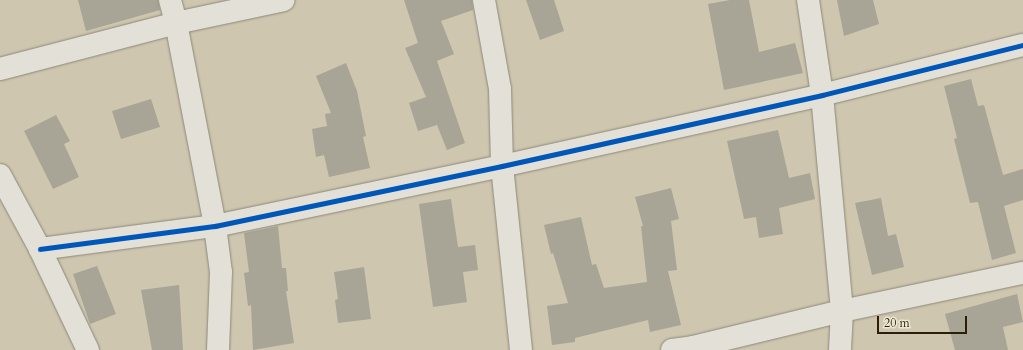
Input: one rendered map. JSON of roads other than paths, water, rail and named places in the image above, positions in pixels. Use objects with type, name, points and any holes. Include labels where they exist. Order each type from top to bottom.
[{"type":"street","points":[[170,0],[176,23],[215,226],[221,272],[218,350]]},
{"type":"street","points":[[0,69],[176,23],[284,0]]},
{"type":"street","points":[[484,0],[500,89],[502,166],[521,350]]},
{"type":"street","points":[[808,0],[822,95],[842,311],[840,350]]},
{"type":"street","points":[[40,250],[215,226],[502,166],[822,95],[1023,45]]},
{"type":"street","points":[[0,175],[40,250],[88,350]]},
{"type":"street","points":[[672,350],[693,347],[842,311],[1023,273]]}]
